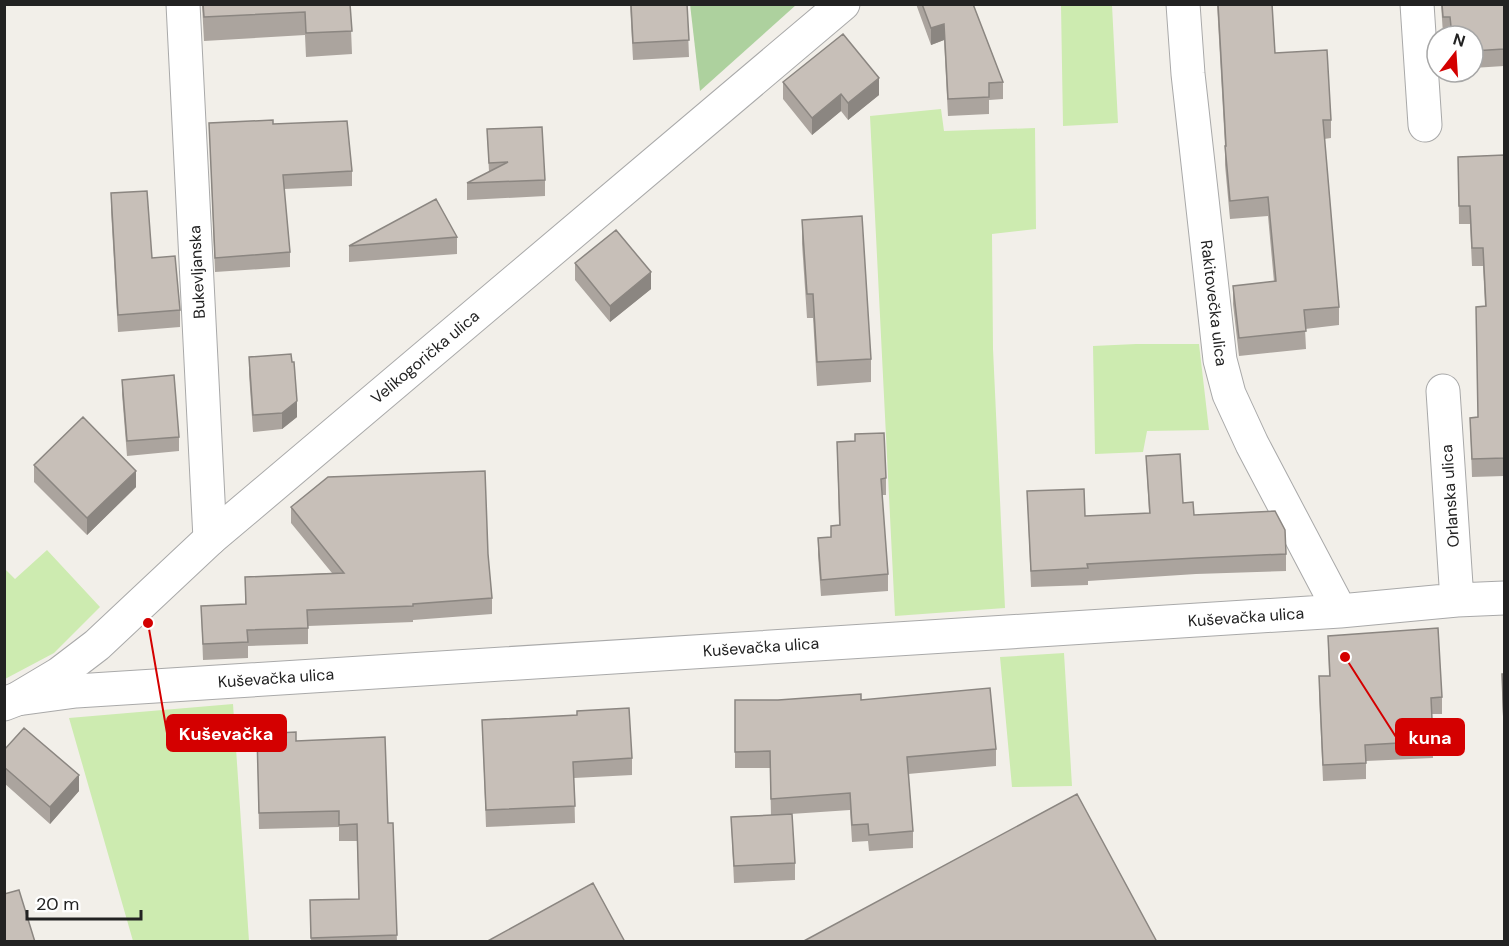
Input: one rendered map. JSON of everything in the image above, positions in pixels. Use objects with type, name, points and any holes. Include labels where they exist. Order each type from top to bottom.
[{"type":"street","name":"Bukevljanska","points":[[183,4],[210,539]]},
{"type":"street","name":"Velikogorička ulica","points":[[11,702],[59,674],[97,645],[210,539],[843,4]]},
{"type":"street","name":"Rakitovečka ulica","points":[[1183,4],[1220,360],[1228,394],[1340,611]]},
{"type":"street","points":[[1417,4],[1425,125]]},
{"type":"street","name":"Orlanska ulica","points":[[1443,391],[1456,600]]},
{"type":"street","name":"Kuševačka ulica","points":[[11,702],[76,691],[1340,611],[1504,598]]},
{"type":"green space","points":[[690,4],[796,4],[796,5],[700,91]]},
{"type":"green space","points":[[1061,5],[1112,5],[1118,123],[1063,126]]},
{"type":"green space","points":[[941,109],[944,131],[1035,128],[1036,229],[992,234],[993,349],[1005,608],[895,616],[870,116]]},
{"type":"green space","points":[[1199,344],[1209,430],[1147,431],[1143,452],[1095,454],[1093,346]]},
{"type":"green space","points":[[47,550],[100,607],[54,653],[5,679],[5,569],[15,579]]},
{"type":"green space","points":[[1064,653],[1072,786],[1012,787],[1000,657]]},
{"type":"green space","points":[[233,704],[249,941],[133,941],[69,718]]},
{"type":"building","points":[[203,4],[350,4],[352,31],[306,33],[305,12],[204,17]]},
{"type":"building","points":[[631,4],[687,4],[689,40],[633,43]]},
{"type":"building","points":[[922,4],[973,4],[1003,82],[989,83],[989,97],[948,99],[944,24],[931,28]]},
{"type":"building","points":[[1218,4],[1272,4],[1275,53],[1327,50],[1331,120],[1323,120],[1339,307],[1304,310],[1306,331],[1239,338],[1233,286],[1276,281],[1268,197],[1230,201]]},
{"type":"building","points":[[1442,4],[1504,4],[1504,49],[1485,50],[1485,24],[1451,24],[1450,17],[1443,17]]},
{"type":"building","points":[[843,34],[879,78],[848,103],[841,94],[812,118],[783,82]]},
{"type":"building","points":[[273,120],[273,124],[347,121],[352,171],[283,175],[290,252],[215,258],[209,123]]},
{"type":"building","points":[[542,127],[545,180],[467,183],[508,162],[489,163],[487,129]]},
{"type":"building","points":[[1504,155],[1504,458],[1472,459],[1470,418],[1478,417],[1476,307],[1486,306],[1483,248],[1472,248],[1470,206],[1459,206],[1458,157]]},
{"type":"building","points":[[147,191],[152,258],[175,256],[180,310],[118,315],[111,193]]},
{"type":"building","points":[[436,199],[457,237],[349,246]]},
{"type":"building","points":[[862,216],[871,359],[817,362],[813,294],[807,294],[802,220]]},
{"type":"building","points":[[616,230],[651,272],[610,306],[575,263]]},
{"type":"building","points":[[291,354],[292,362],[294,362],[297,401],[282,413],[253,415],[249,357]]},
{"type":"building","points":[[174,375],[179,437],[127,441],[122,380]]},
{"type":"building","points":[[83,417],[136,471],[87,518],[34,465]]},
{"type":"building","points":[[884,433],[886,478],[881,479],[888,574],[821,580],[818,538],[831,537],[831,526],[840,525],[837,442],[855,441],[855,434]]},
{"type":"building","points":[[1180,454],[1183,503],[1193,502],[1194,515],[1275,511],[1285,530],[1286,554],[1087,564],[1088,568],[1031,571],[1027,491],[1084,489],[1085,516],[1150,513],[1146,456]]},
{"type":"building","points":[[485,471],[492,598],[413,604],[413,606],[307,610],[308,628],[247,630],[248,642],[203,644],[201,606],[246,604],[245,577],[344,573],[291,507],[328,477]]},
{"type":"building","points":[[1438,628],[1442,697],[1431,698],[1433,741],[1365,745],[1366,763],[1323,765],[1319,676],[1330,676],[1328,636]]},
{"type":"building","points":[[1502,674],[1504,674],[1504,723]]},
{"type":"building","points":[[990,688],[996,749],[907,757],[913,831],[869,835],[868,824],[852,825],[850,793],[771,799],[770,751],[735,752],[735,700],[778,700],[861,694],[861,700]]},
{"type":"building","points":[[629,708],[632,758],[573,762],[575,806],[486,810],[482,720],[577,715],[577,711]]},
{"type":"building","points":[[24,728],[79,775],[50,807],[4,767],[4,750]]},
{"type":"building","points":[[296,732],[296,741],[385,737],[388,823],[393,823],[397,935],[311,938],[310,900],[359,899],[357,824],[339,825],[339,811],[259,813],[257,734]]},
{"type":"building","points":[[1077,794],[1157,942],[802,942]]},
{"type":"building","points":[[792,814],[795,863],[734,866],[731,817]]},
{"type":"building","points":[[593,883],[625,942],[486,942]]},
{"type":"building","points":[[19,890],[35,942],[4,942],[4,894]]},
{"type":"place","name":"Kuševačka","points":[[148,623]]},
{"type":"place","name":"kuna","points":[[1345,657]]}]
